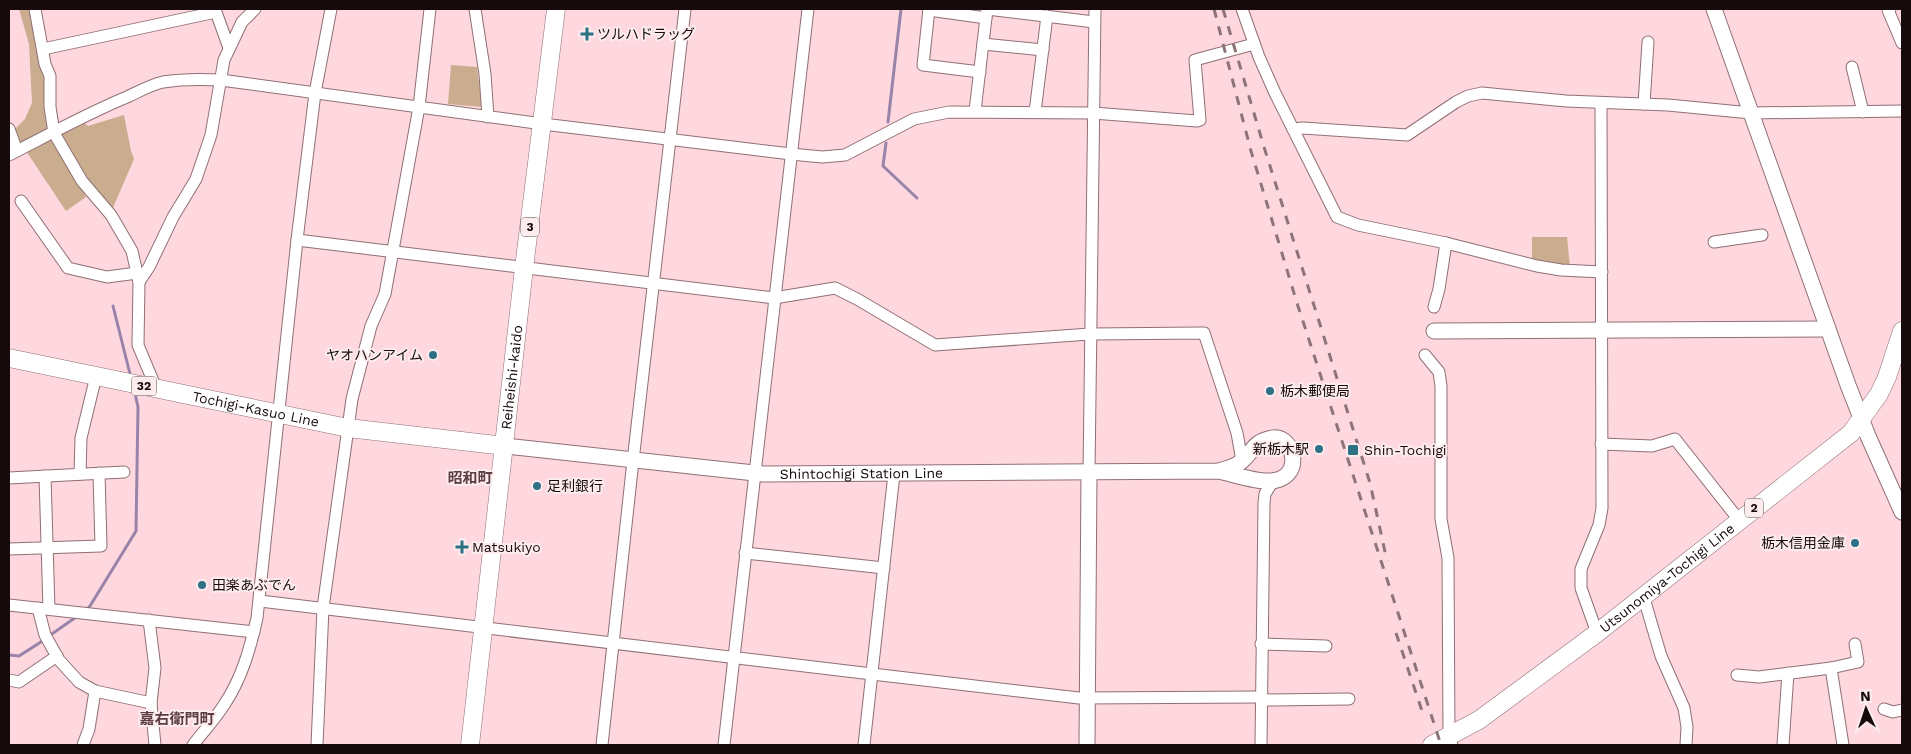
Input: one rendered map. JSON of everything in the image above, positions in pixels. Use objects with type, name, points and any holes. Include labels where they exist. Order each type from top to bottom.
[{"type":"main road","name":"Reiheishi-kaido","points":[[470,745],[524,268],[556,9]]},
{"type":"main road","name":"Utsunomiya-Tochigi Line","points":[[1432,745],[1451,741],[1597,633],[1738,520],[1851,433],[1878,394],[1898,360],[1902,330]]},
{"type":"main road","name":"Tochigi-Kasuo Line","points":[[9,358],[348,428],[505,446]]},
{"type":"street","points":[[35,9],[50,76],[50,107],[54,133],[82,181],[111,215],[132,251],[138,278],[138,345],[156,388]]},
{"type":"street","points":[[21,201],[68,268],[107,277],[138,278],[149,267],[173,217],[196,179],[208,147],[224,60],[242,22],[255,9]]},
{"type":"street","points":[[193,745],[224,705],[238,680],[247,659],[260,601],[297,240],[315,93],[331,9]]},
{"type":"street","points":[[317,745],[323,608],[352,399],[371,326],[385,294],[419,107],[430,9]]},
{"type":"street","points":[[475,9],[485,74],[488,117]]},
{"type":"street","points":[[602,745],[685,9]]},
{"type":"street","points":[[724,745],[808,9]]},
{"type":"street","points":[[1087,745],[1095,9]]},
{"type":"street","points":[[1242,9],[1254,44],[1275,93],[1333,199],[1334,214],[1343,221],[1446,243],[1538,266],[1561,270],[1602,272]]},
{"type":"street","points":[[1714,9],[1828,329],[1862,418],[1902,512]]},
{"type":"street","points":[[1890,9],[1888,10],[1902,44]]},
{"type":"street","points":[[980,72],[923,65],[929,10],[1047,16],[1094,22]]},
{"type":"street","points":[[43,49],[216,12],[229,48]]},
{"type":"street","points":[[975,112],[987,12]]},
{"type":"street","points":[[1035,112],[1047,16]]},
{"type":"street","points":[[1644,104],[1648,42]]},
{"type":"street","points":[[983,44],[1043,50]]},
{"type":"street","points":[[9,129],[13,153],[54,133],[92,111],[162,83],[201,79],[670,140],[822,157],[845,155],[914,119],[935,114],[975,112],[1093,113],[1197,121],[1200,120],[1195,60],[1254,44]]},
{"type":"street","points":[[1852,67],[1862,112]]},
{"type":"street","points":[[1294,129],[1407,135],[1456,102],[1478,93],[1751,113],[1902,111]]},
{"type":"street","points":[[1597,633],[1581,588],[1581,569],[1599,526],[1602,508],[1601,103]]},
{"type":"street","points":[[1714,242],[1762,235]]},
{"type":"street","points":[[297,240],[774,298],[835,288],[935,345],[1090,334],[1204,332],[1237,433],[1242,461]]},
{"type":"street","points":[[1434,307],[1439,289],[1446,243]]},
{"type":"street","points":[[1434,330],[1828,329]]},
{"type":"street","points":[[1426,355],[1439,372],[1442,386],[1441,519],[1448,558],[1451,741]]},
{"type":"street","points":[[80,474],[82,438],[96,376]]},
{"type":"street","points":[[1218,472],[1262,481],[1284,477],[1293,468],[1288,445],[1281,438],[1256,444],[1243,441],[1237,433]]},
{"type":"street","points":[[1601,444],[1652,446],[1675,439],[1738,520]]},
{"type":"street","points":[[1218,472],[1232,468],[1242,461],[1256,444]]},
{"type":"street","name":"Shintochigi Station Line","points":[[505,446],[754,474],[1218,472]]},
{"type":"street","points":[[9,478],[124,472]]},
{"type":"street","points":[[9,549],[101,546],[99,473]]},
{"type":"street","points":[[864,745],[894,474]]},
{"type":"street","points":[[45,476],[45,635],[57,656],[79,682],[95,691],[151,702]]},
{"type":"street","points":[[1249,478],[1264,503]]},
{"type":"street","points":[[1261,745],[1260,699],[1264,503],[1265,494],[1273,480]]},
{"type":"street","points":[[745,553],[884,568]]},
{"type":"street","points":[[1643,595],[1661,656],[1684,708],[1687,727],[1686,745]]},
{"type":"street","points":[[260,601],[733,658],[1088,698],[1348,699]]},
{"type":"street","points":[[9,605],[254,632]]},
{"type":"street","points":[[149,620],[155,668],[151,702],[155,745]]},
{"type":"street","points":[[1261,644],[1326,646]]},
{"type":"street","points":[[1737,675],[1759,677],[1831,668],[1858,662],[1855,644]]},
{"type":"street","points":[[9,680],[19,682],[57,656]]},
{"type":"street","points":[[1831,668],[1843,745]]},
{"type":"street","points":[[1784,745],[1788,673]]},
{"type":"street","points":[[83,745],[89,729],[95,691]]},
{"type":"street","points":[[1884,709],[1893,712],[1902,710]]},
{"type":"shaded area","points":[[19,9],[32,9],[44,72],[49,126],[46,135],[9,153],[9,135],[25,119],[32,103],[29,44]]},
{"type":"shaded area","points":[[451,65],[477,67],[482,107],[448,104]]},
{"type":"shaded area","points":[[124,115],[134,159],[112,210],[87,182],[59,133],[82,121],[88,126]]},
{"type":"shaded area","points":[[53,136],[86,197],[66,211],[26,151]]},
{"type":"shaded area","points":[[1532,237],[1567,237],[1570,267],[1532,260]]},
{"type":"waterway","points":[[888,122],[901,9]]},
{"type":"waterway","points":[[886,143],[883,166],[917,198]]},
{"type":"waterway","points":[[113,306],[131,378]]},
{"type":"waterway","points":[[86,610],[136,531],[138,407],[134,389]]},
{"type":"waterway","points":[[49,636],[79,615]]},
{"type":"waterway","points":[[9,655],[19,656],[44,640]]},
{"type":"railway","points":[[1214,9],[1251,151],[1297,303],[1441,745]]},
{"type":"railway","points":[[1223,9],[1264,147],[1370,483],[1387,561]]},
{"type":"railway","points":[[1396,633],[1423,714]]},
{"type":"place","name":"ツルハドラッグ","points":[[587,34]]},
{"type":"place","name":"ヤオハンアイム","points":[[433,355]]},
{"type":"place","name":"栃木郵便局","points":[[1270,391]]},
{"type":"place","name":"新栃木駅","points":[[1319,449]]},
{"type":"place","name":"Shin-Tochigi","points":[[1353,450]]},
{"type":"place","name":"足利銀行","points":[[537,486]]},
{"type":"place","name":"栃木信用金庫","points":[[1855,543]]},
{"type":"place","name":"Matsukiyo","points":[[462,547]]},
{"type":"place","name":"田楽あぶでん","points":[[202,585]]},
{"type":"district","name":"昭和町","points":[[470,478]]},
{"type":"district","name":"嘉右衛門町","points":[[177,719]]}]
